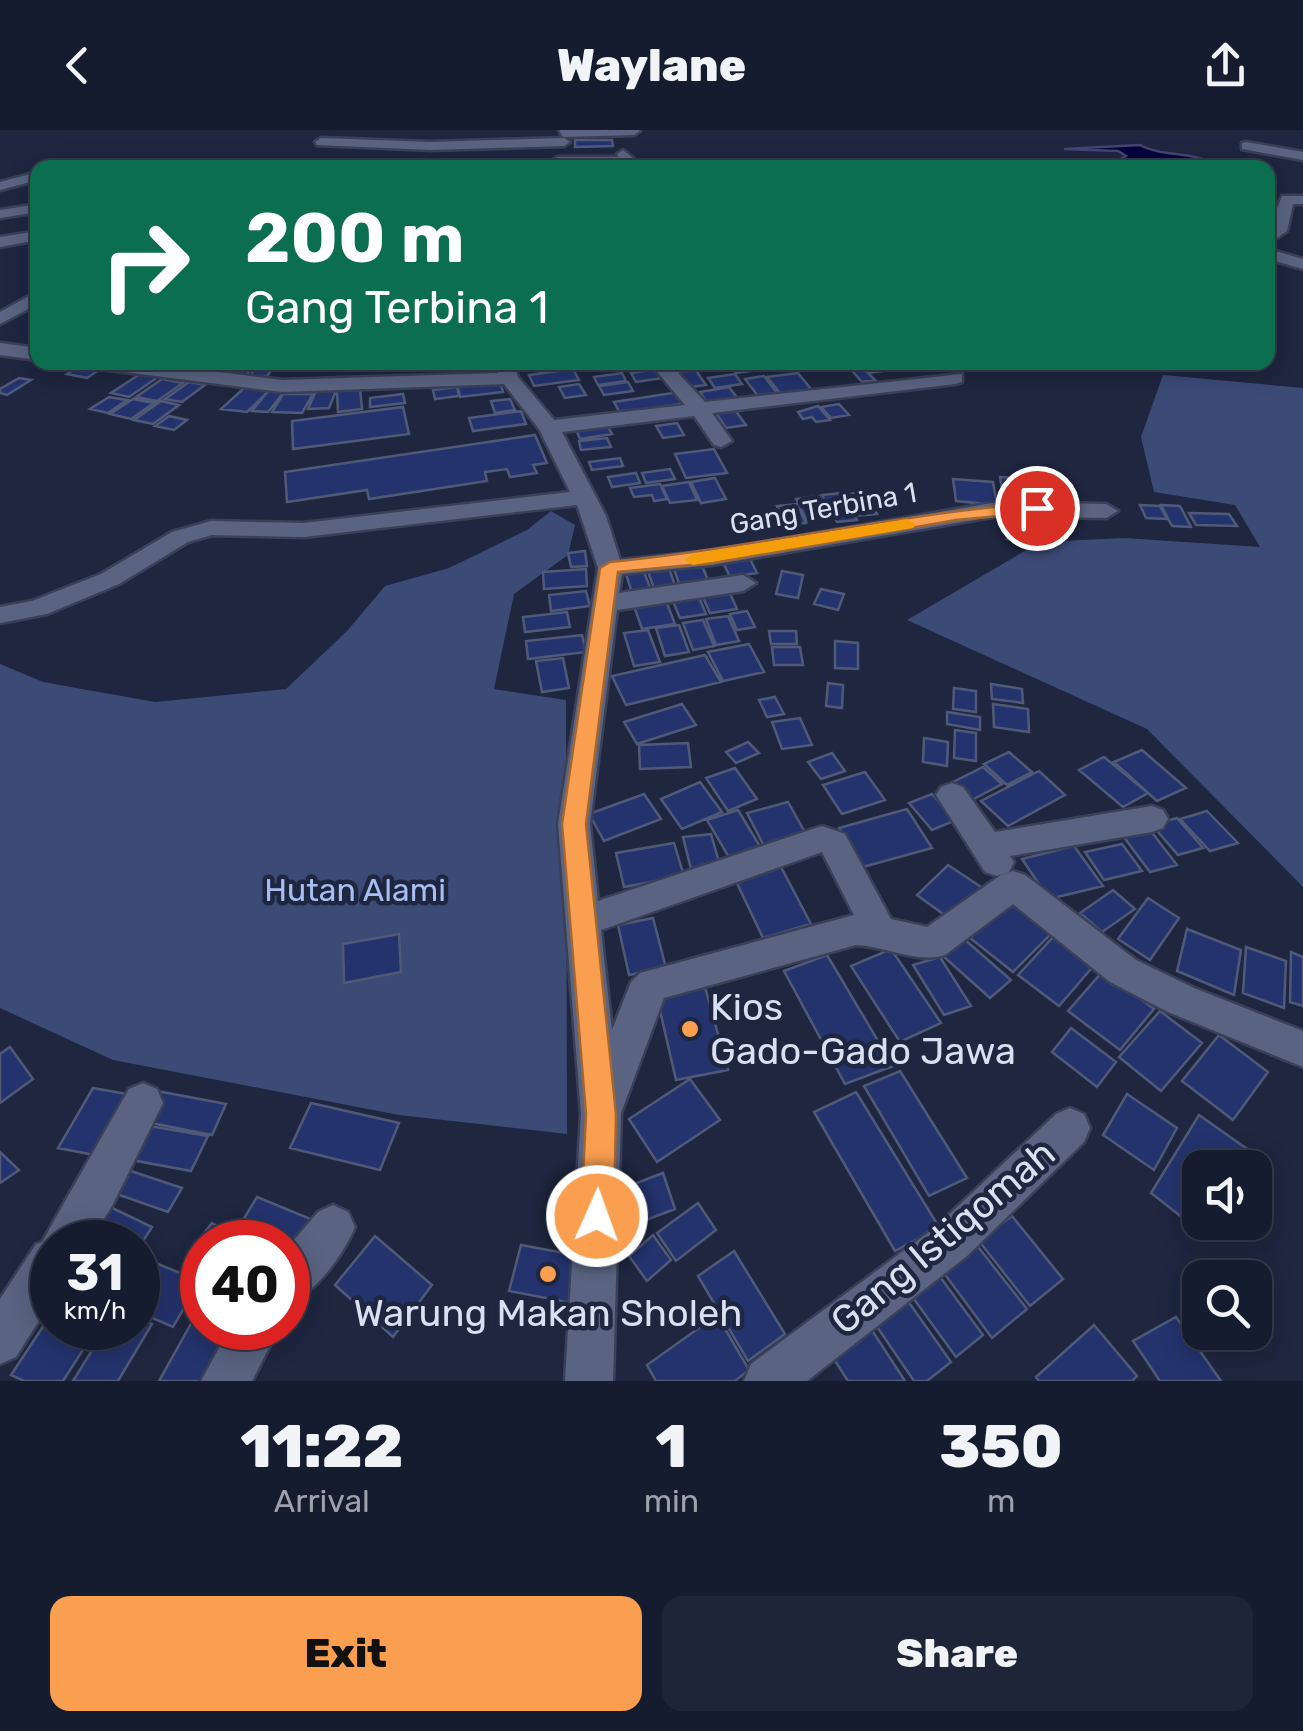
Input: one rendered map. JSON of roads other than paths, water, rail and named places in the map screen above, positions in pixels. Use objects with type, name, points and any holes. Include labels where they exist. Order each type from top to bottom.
[{"type":"street","points":[[322,142],[431,146],[634,131]]},
{"type":"street","points":[[557,160],[563,135]]},
{"type":"street","points":[[1246,146],[1284,150],[1303,158]]},
{"type":"street","points":[[620,160],[626,158],[624,154]]},
{"type":"street","points":[[1278,165],[1303,158]]},
{"type":"street","points":[[0,186],[30,178]]},
{"type":"street","points":[[1279,235],[1287,199],[1303,200]]},
{"type":"street","points":[[0,214],[30,209]]},
{"type":"street","points":[[0,242],[30,236]]},
{"type":"street","points":[[1275,256],[1303,264]]},
{"type":"street","points":[[4,312],[30,300]]},
{"type":"street","points":[[3,351],[30,353]]},
{"type":"street","points":[[156,370],[282,386],[506,370],[549,427],[585,497],[610,568],[574,824],[601,1114],[589,1381]]},
{"type":"street","points":[[665,370],[698,407],[721,441]]},
{"type":"street","points":[[549,427],[955,378]]},
{"type":"street","points":[[602,396],[620,418]]},
{"type":"street","points":[[0,614],[38,608],[110,580],[180,536],[211,528],[304,530],[423,513],[585,497]]},
{"type":"street","name":"Gang Terbina 1","points":[[610,568],[712,558],[998,509],[1106,512]]},
{"type":"street","points":[[607,603],[743,583]]},
{"type":"street","points":[[952,795],[1013,885],[1123,971],[1181,1000],[1303,1050]]},
{"type":"street","points":[[986,847],[1152,819]]},
{"type":"street","points":[[583,921],[822,838],[834,843],[880,931]]},
{"type":"street","points":[[601,1114],[644,994],[653,984],[856,930],[880,931],[932,944],[1013,885]]},
{"type":"street","points":[[78,1220],[143,1102]]},
{"type":"street","name":"Gang Istiqomah","points":[[768,1381],[952,1240],[1070,1128]]},
{"type":"street","points":[[310,1255],[334,1226]]},
{"type":"street","points":[[0,1341],[30,1294]]},
{"type":"street","points":[[224,1381],[243,1350]]},
{"type":"place","name":"Kios Gado-Gado Jawa","points":[[690,1029]]},
{"type":"place","name":"Warung Makan Sholeh","points":[[548,1274]]},
{"type":"park label","name":"Hutan Alami","points":[[355,890]]}]
